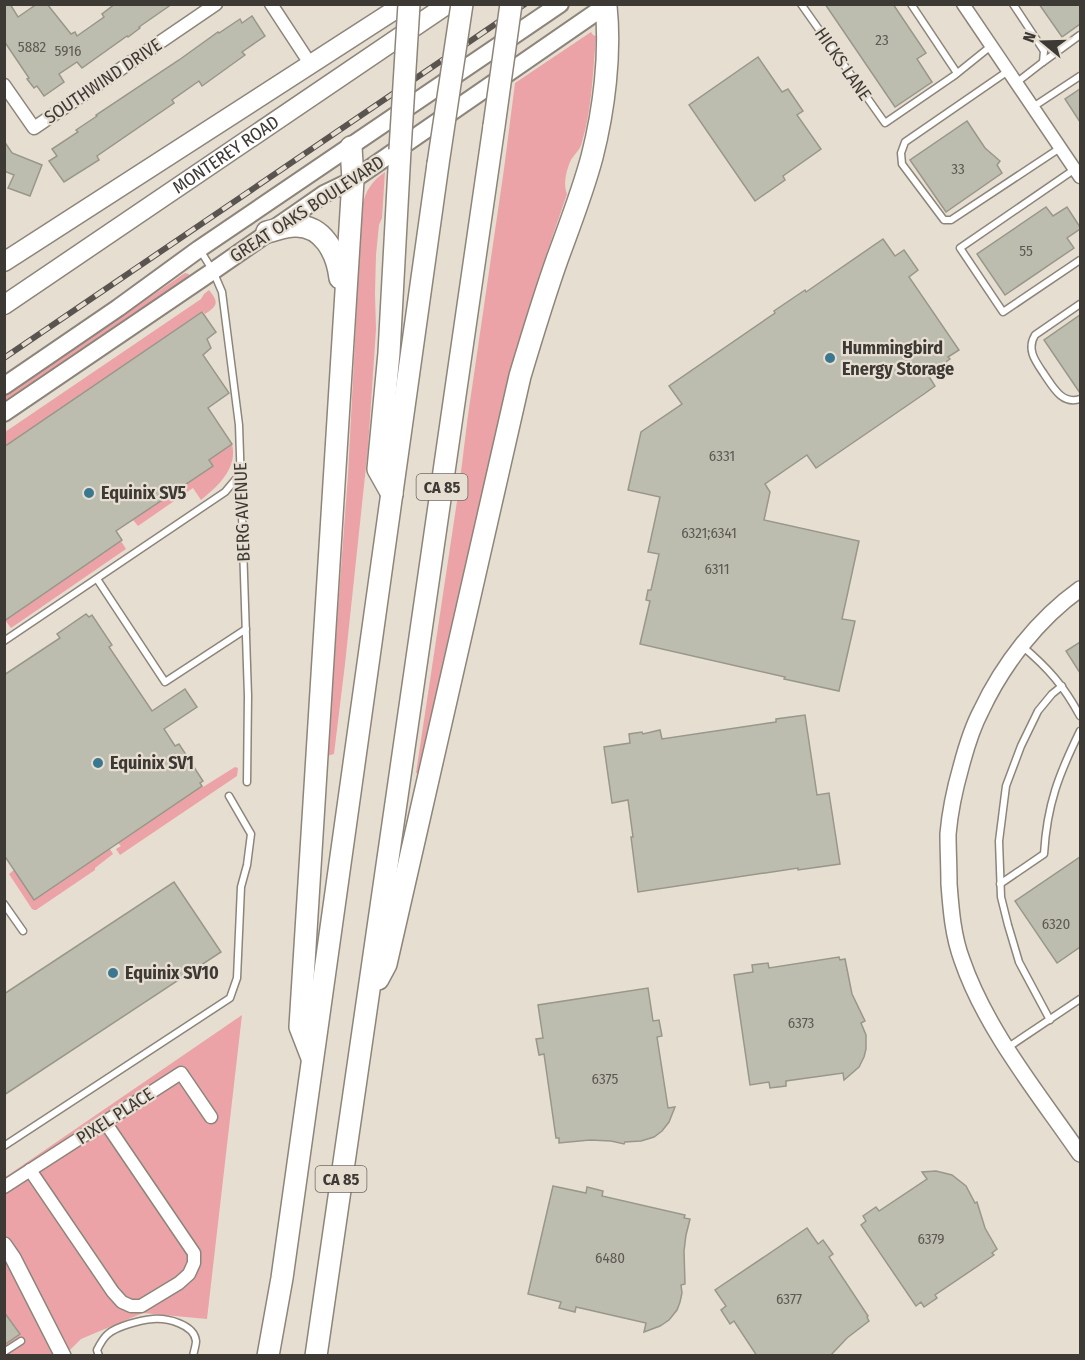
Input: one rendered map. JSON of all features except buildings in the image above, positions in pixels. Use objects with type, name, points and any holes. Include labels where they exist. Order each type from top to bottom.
[{"type":"highway","points":[[392,494],[378,469],[389,353],[407,4]]},
{"type":"highway","name":"CA 85","points":[[268,1356],[282,1278],[462,4]]},
{"type":"highway","name":"CA 85","points":[[316,1356],[511,4]]},
{"type":"highway","points":[[366,1003],[386,964],[520,375],[592,156],[604,92],[608,45],[606,5]]},
{"type":"highway","points":[[313,1059],[300,1027],[353,180],[351,147]]},
{"type":"highway","points":[[267,232],[287,226],[309,227],[325,239],[333,252],[338,268],[344,314]]},
{"type":"main road","name":"MONTEREY ROAD","points":[[4,262],[407,4]]},
{"type":"main road","name":"MONTEREY ROAD","points":[[4,305],[448,4]]},
{"type":"main road","name":"GREAT OAKS BOULEVARD","points":[[4,386],[199,249],[560,4]]},
{"type":"main road","name":"GREAT OAKS BOULEVARD","points":[[4,413],[267,232],[324,194],[353,180],[606,5]]},
{"type":"street","name":"SOUTHWIND DRIVE","points":[[4,85],[34,128],[216,4]]},
{"type":"street","points":[[271,4],[312,65]]},
{"type":"street","points":[[963,4],[1078,173]]},
{"type":"street","points":[[1080,588],[1034,631],[1000,675],[980,712],[954,790],[948,833],[951,916],[961,959],[983,1012],[1080,1154]]},
{"type":"street","name":"PIXEL PLACE","points":[[4,1187],[181,1073],[211,1117]]},
{"type":"street","points":[[30,1170],[122,1302],[130,1306],[141,1305],[179,1283],[189,1274],[194,1263],[194,1253],[105,1122]]},
{"type":"street","points":[[4,1245],[13,1258],[63,1356]]},
{"type":"lane","name":"HICKS LANE","points":[[801,4],[885,123],[957,73]]},
{"type":"lane","points":[[911,4],[957,73],[991,46]]},
{"type":"lane","points":[[1013,4],[1044,51],[1043,62]]},
{"type":"lane","points":[[1016,83],[1080,35]]},
{"type":"lane","points":[[1008,71],[905,142],[901,153],[902,164],[944,220],[951,220],[1060,147]]},
{"type":"lane","points":[[1033,107],[1080,76]]},
{"type":"lane","points":[[1078,173],[960,248],[1003,312],[1080,260]]},
{"type":"lane","name":"BERG AVENUE","points":[[199,249],[213,271],[222,292],[239,424],[248,696],[247,782]]},
{"type":"lane","points":[[1080,304],[1035,335],[1031,346],[1033,356],[1057,393],[1071,401],[1080,399]]},
{"type":"lane","points":[[4,641],[225,492],[241,472]]},
{"type":"lane","points":[[97,579],[165,682],[246,629]]},
{"type":"lane","points":[[1022,646],[1051,672],[1080,716]]},
{"type":"lane","points":[[1050,1020],[1019,962],[1001,897],[999,841],[1006,786],[1021,746],[1038,711],[1062,686]]},
{"type":"lane","points":[[1000,885],[1044,854],[1050,807],[1062,770],[1080,730]]},
{"type":"lane","points":[[4,1146],[230,998],[237,978],[241,887],[247,866],[250,834],[229,796]]},
{"type":"lane","points":[[5,906],[23,931]]},
{"type":"lane","points":[[1007,1048],[1080,999]]},
{"type":"lane","points":[[99,1356],[101,1341],[109,1332],[134,1322],[155,1318],[183,1324],[192,1332],[196,1341],[194,1356]]},
{"type":"lane","points":[[4,1352],[21,1341]]},
{"type":"shaded area","points":[[591,32],[596,36],[592,90],[585,129],[581,145],[567,170],[565,182],[567,194],[514,359],[426,774],[416,773],[459,488],[515,83]]},
{"type":"shaded area","points":[[385,172],[382,218],[379,225],[376,255],[376,329],[368,448],[334,754],[327,756],[348,475],[362,206],[370,186]]},
{"type":"shaded area","points":[[185,273],[189,274],[188,279],[5,403],[5,396]]},
{"type":"shaded area","points":[[209,290],[216,304],[209,311],[205,314],[203,311],[5,447],[5,432],[201,299]]},
{"type":"shaded area","points":[[232,444],[233,453],[229,469],[214,489],[201,500],[193,488],[138,526],[133,520],[212,466],[209,460]]},
{"type":"shaded area","points":[[121,541],[126,549],[11,628],[5,620]]},
{"type":"shaded area","points":[[235,767],[238,768],[237,776],[120,855],[116,849],[121,846],[118,843],[202,786]]},
{"type":"shaded area","points":[[110,849],[113,854],[95,870],[36,910],[32,909],[9,874],[14,870]]},
{"type":"shaded area","points":[[242,1015],[207,1319],[143,1313],[81,1339],[65,1355],[5,1355],[4,1178]]},
{"type":"railway","points":[[4,358],[525,4]]},
{"type":"place","name":"Hummingbird Energy Storage","points":[[830,358]]},
{"type":"place","name":"Equinix SV5","points":[[89,493]]},
{"type":"place","name":"Equinix SV1","points":[[98,763]]},
{"type":"place","name":"Equinix SV10","points":[[113,973]]}]
